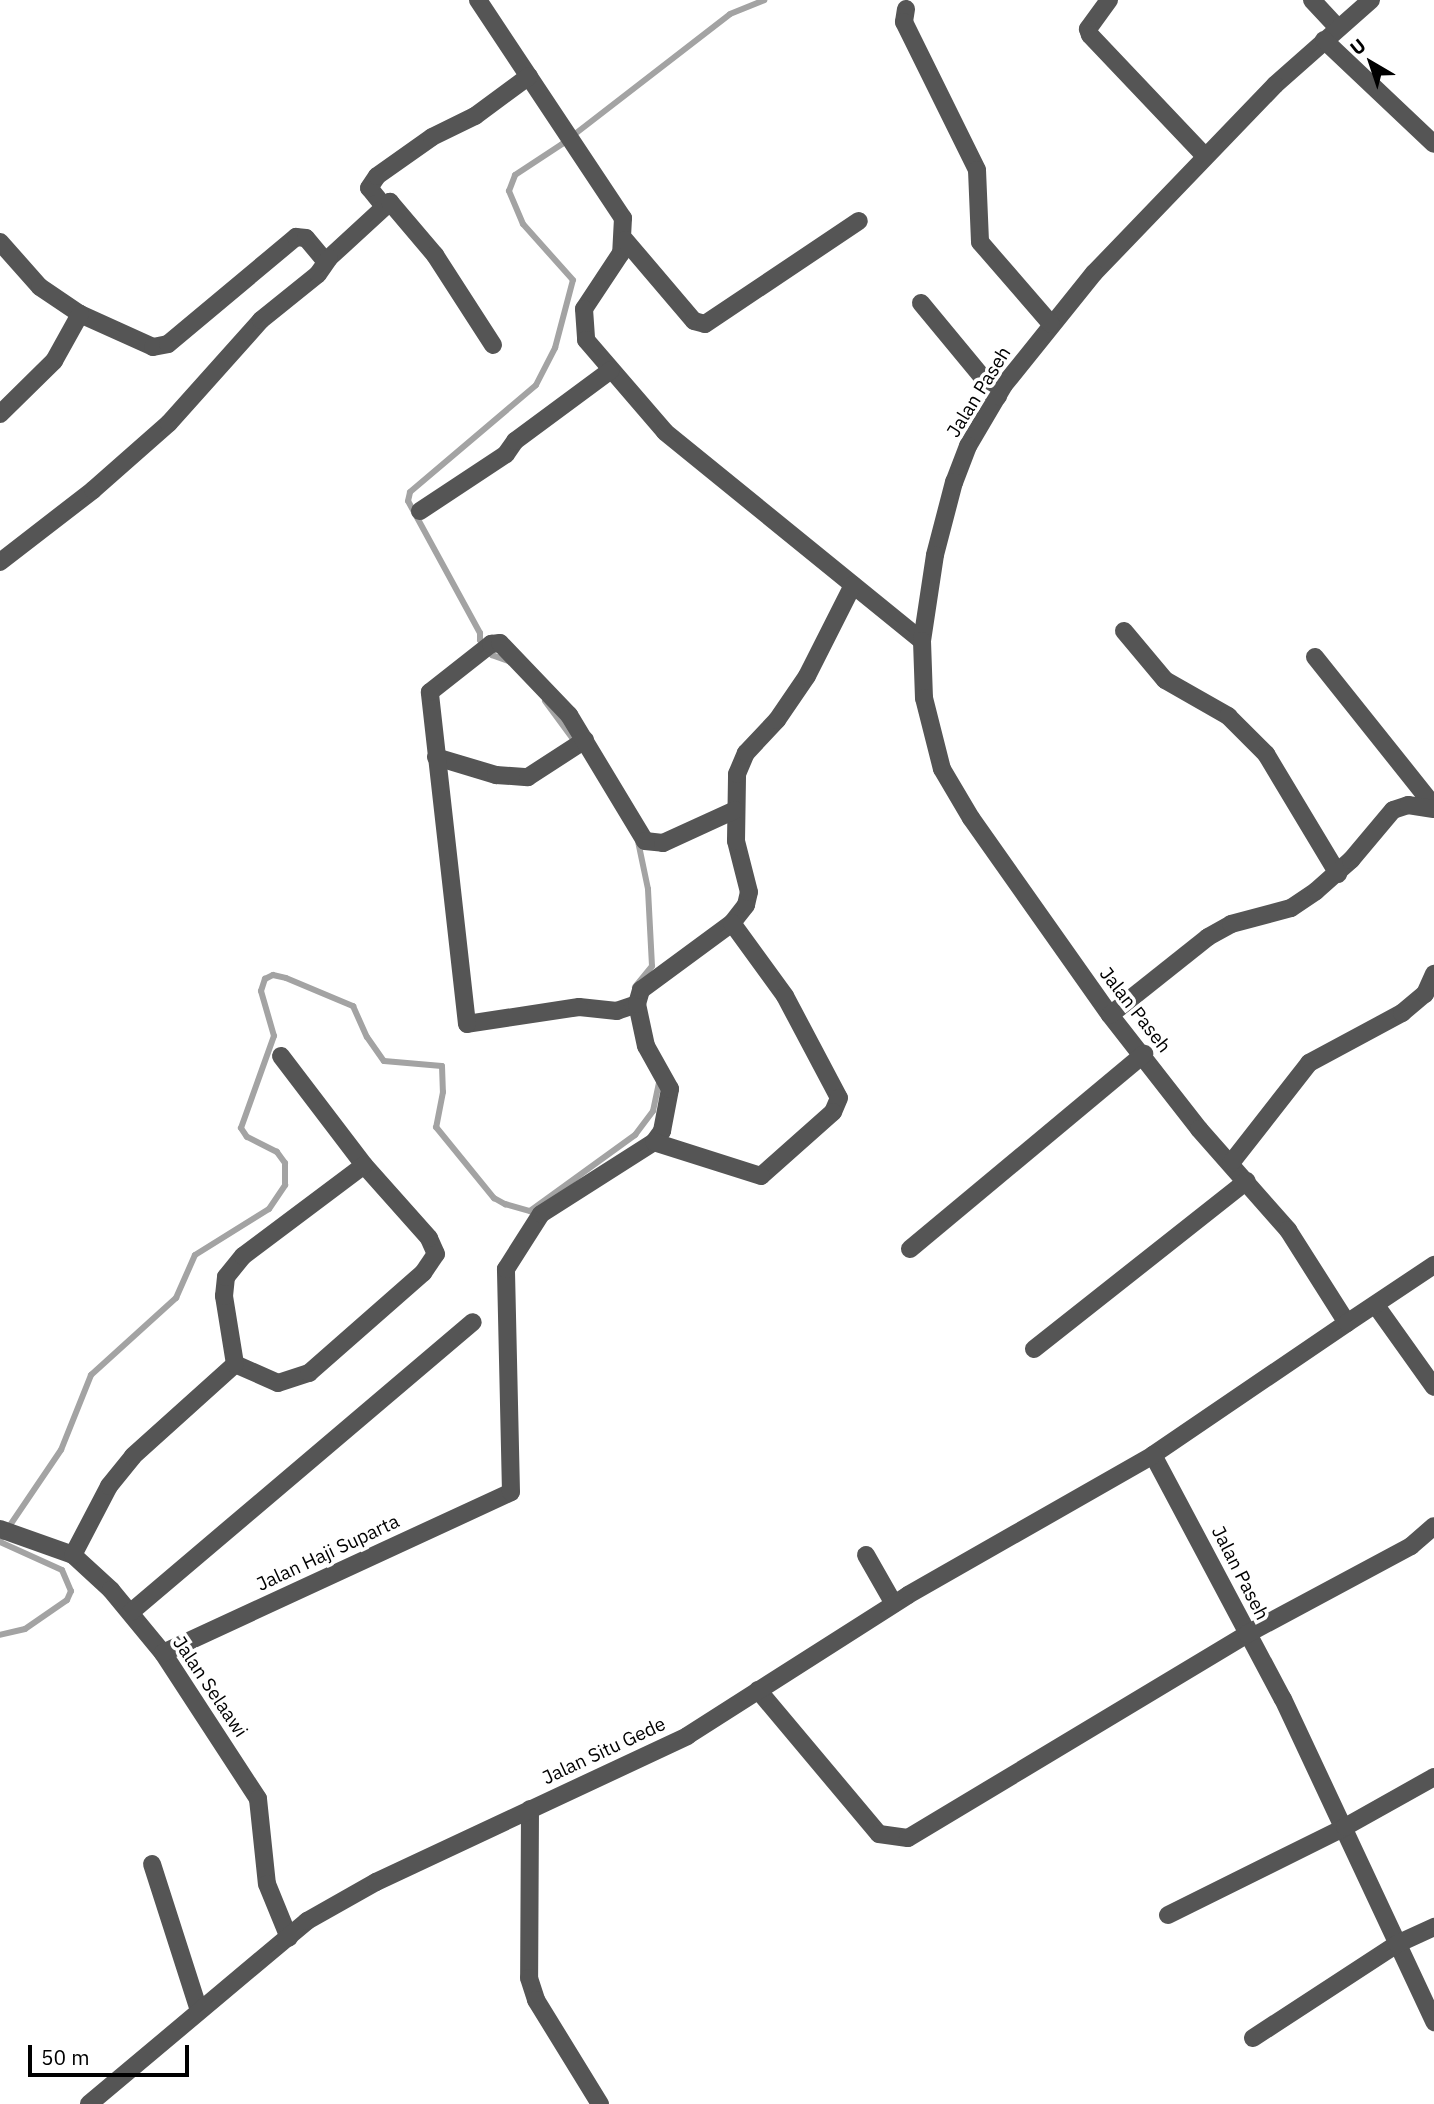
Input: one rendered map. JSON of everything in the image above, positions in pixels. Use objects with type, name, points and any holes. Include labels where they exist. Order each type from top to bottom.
[{"type":"street","points":[[478,0],[624,218],[625,240],[621,253],[584,309],[586,340],[665,432],[922,641]]},
{"type":"street","points":[[1108,0],[1088,29],[1090,35],[1205,156]]},
{"type":"street","points":[[1312,0],[1331,34],[1434,144]]},
{"type":"street","name":"Jalan Paseh","points":[[1347,1323],[1288,1230],[1199,1129],[1144,1054],[1110,1016],[942,769],[924,698],[922,641],[935,555],[954,482],[968,446],[998,396],[1051,324],[1205,156],[1331,34],[1371,0]]},
{"type":"street","points":[[906,9],[904,22],[977,170],[980,242],[1051,324]]},
{"type":"street","points":[[383,205],[369,188],[377,176],[432,137],[475,116],[529,76]]},
{"type":"street","points":[[0,562],[93,490],[169,423],[261,320],[318,274],[329,258],[383,205],[396,203],[493,345]]},
{"type":"street","points":[[625,240],[694,321],[705,324],[859,221]]},
{"type":"street","points":[[0,242],[40,287],[80,314],[132,340],[153,347],[169,344],[296,237],[306,238],[323,258],[329,258]]},
{"type":"street","points":[[921,303],[998,396]]},
{"type":"street","points":[[0,414],[54,361],[80,314]]},
{"type":"street","points":[[420,511],[506,454],[515,442],[611,370]]},
{"type":"street","points":[[632,1007],[649,980],[732,923],[746,905],[749,892],[736,841],[737,774],[746,753],[777,720],[807,676],[853,585]]},
{"type":"street","points":[[1124,631],[1165,680],[1228,716],[1266,754],[1338,874]]},
{"type":"street","points":[[632,1007],[579,1007],[467,1024],[430,692],[486,648],[500,643],[543,685],[640,835],[649,843],[663,843],[735,810]]},
{"type":"street","points":[[1315,657],[1434,807]]},
{"type":"street","points":[[436,757],[496,775],[528,777],[580,744]]},
{"type":"street","points":[[1110,1016],[1208,937],[1231,924],[1291,908],[1338,874],[1393,810],[1408,805],[1434,807]]},
{"type":"street","points":[[632,1007],[646,1046],[670,1089],[667,1118],[654,1142],[761,1176],[833,1112],[839,1098],[785,996],[732,923]]},
{"type":"street","points":[[1231,1163],[1309,1063],[1402,1013],[1425,994],[1434,974]]},
{"type":"street","points":[[910,1249],[1144,1054]]},
{"type":"street","points":[[235,1364],[278,1383],[309,1373],[423,1273],[436,1254],[429,1238],[365,1165],[281,1056]]},
{"type":"street","name":"Jalan Haji Suparta","points":[[163,1653],[511,1492],[506,1269],[541,1214],[654,1142]]},
{"type":"street","points":[[235,1364],[224,1296],[226,1277],[243,1256],[365,1165]]},
{"type":"street","points":[[1034,1349],[1247,1181]]},
{"type":"street","points":[[1153,1455],[1347,1323],[1377,1307],[1434,1265]]},
{"type":"street","points":[[1377,1307],[1434,1387]]},
{"type":"street","points":[[131,1612],[473,1322]]},
{"type":"street","points":[[74,1555],[109,1486],[133,1455],[235,1364]]},
{"type":"street","name":"Jalan Paseh","points":[[1153,1455],[1345,1827],[1434,2022]]},
{"type":"street","name":"Jalan Situ Gede","points":[[89,2104],[307,1921],[376,1882],[687,1736],[894,1604],[1153,1455]]},
{"type":"street","points":[[758,1690],[879,1834],[898,1840],[937,1824],[1247,1634],[1411,1546],[1434,1526]]},
{"type":"street","name":"Jalan Selaawi","points":[[0,1529],[74,1555],[131,1612],[163,1653],[258,1799],[267,1885],[289,1938]]},
{"type":"street","points":[[866,1555],[894,1604]]},
{"type":"street","points":[[1168,1915],[1345,1827],[1434,1777]]},
{"type":"street","points":[[530,1809],[529,1978],[536,2000],[600,2104]]},
{"type":"street","points":[[152,1864],[199,2010]]},
{"type":"street","points":[[1253,2038],[1397,1944],[1434,1927]]},
{"type":"waterway","points":[[511,662],[492,655],[480,640],[480,633],[408,501],[410,492],[536,385],[555,348],[573,280],[523,224],[509,191],[515,175],[562,144],[730,14],[764,0]]},
{"type":"waterway","points":[[545,701],[576,743]]},
{"type":"waterway","points":[[635,987],[652,966],[648,889],[638,841]]},
{"type":"waterway","points":[[0,1540],[61,1450],[91,1375],[176,1298],[195,1255],[269,1209],[285,1185],[285,1163],[277,1152],[247,1137],[241,1128],[274,1036],[261,991],[265,979],[273,975],[286,978],[353,1006],[367,1037],[384,1061],[442,1066],[443,1092],[436,1127],[494,1198],[530,1211],[635,1135],[653,1111],[659,1082]]},
{"type":"waterway","points":[[0,1542],[62,1570],[71,1591],[67,1600],[25,1629],[0,1635]]}]
